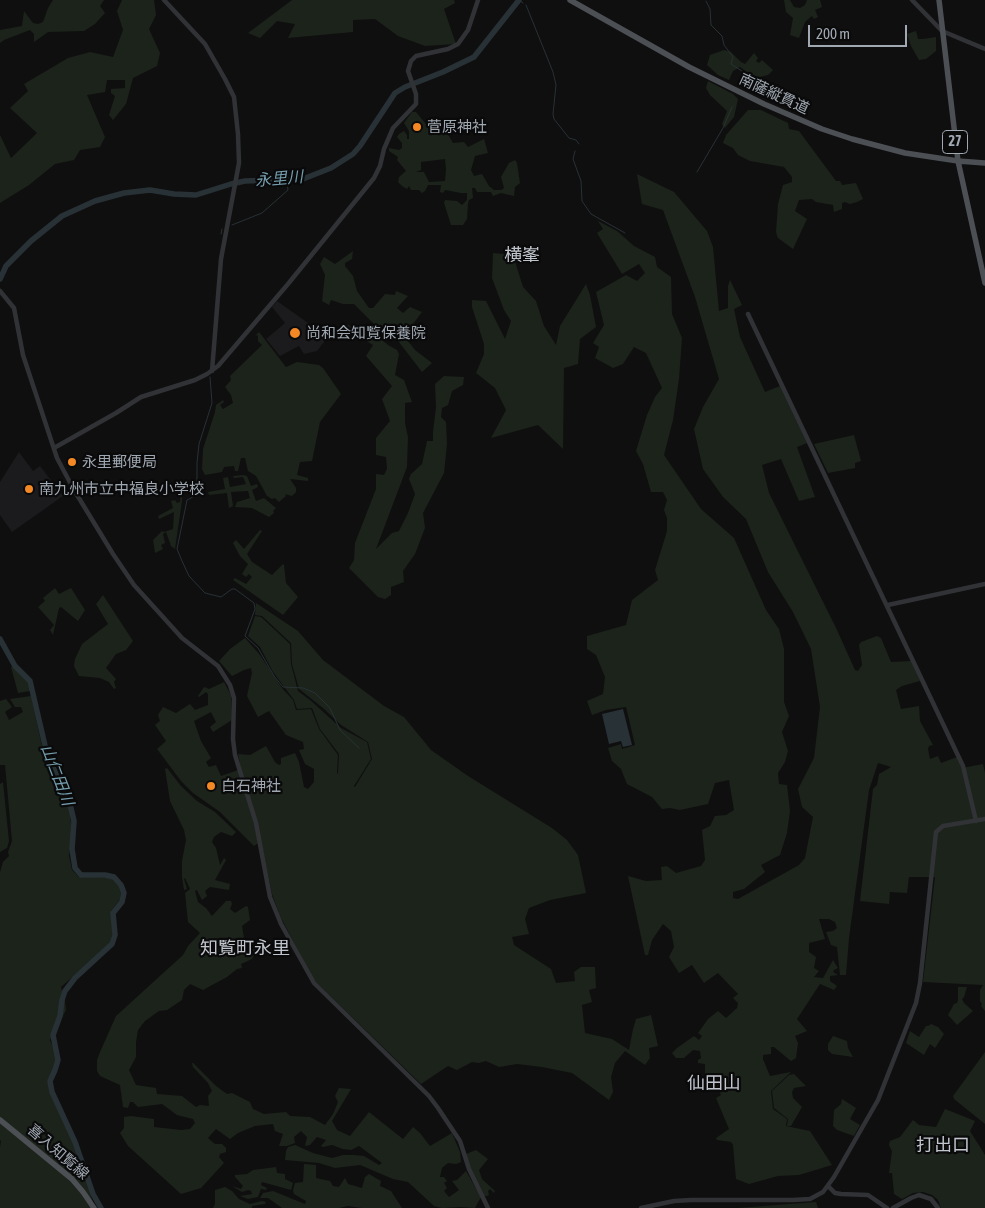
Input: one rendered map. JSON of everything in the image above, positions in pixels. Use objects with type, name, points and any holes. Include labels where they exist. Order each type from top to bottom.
[{"type":"main road","name":"南薩縦貫道","points":[[570,0],[689,67],[794,117],[844,136],[905,153],[985,163]]},
{"type":"main road","name":"27","points":[[939,0],[958,161],[985,283]]},
{"type":"main road","name":"喜入知覧線","points":[[0,1120],[72,1179],[94,1208]]},
{"type":"street","points":[[164,0],[205,44],[233,93],[239,156],[237,180],[221,259],[212,371]]},
{"type":"street","points":[[54,448],[141,397],[195,380],[212,371],[288,284],[374,178],[393,128],[416,104],[416,94],[408,68],[413,58],[454,47],[458,44],[468,30],[478,0]]},
{"type":"street","points":[[912,0],[942,31],[985,49]]},
{"type":"street","points":[[0,291],[14,308],[24,355],[57,458],[70,482],[129,578],[175,631],[221,668],[230,685],[234,698],[235,755],[256,823],[270,897],[277,916],[310,978],[429,1096],[460,1141],[469,1170],[488,1208]]},
{"type":"street","points":[[748,314],[963,766],[976,821]]},
{"type":"street","points":[[888,606],[985,584]]},
{"type":"street","points":[[641,1208],[674,1201],[691,1200],[805,1199],[818,1196],[828,1186],[878,1100],[916,1003],[920,983],[936,832],[943,826],[985,819]]},
{"type":"street","points":[[828,1186],[835,1193],[868,1195],[887,1208]]},
{"type":"street","points":[[893,1208],[919,1195],[931,1199],[938,1208]]},
{"type":"shaded area","points":[[53,0],[104,0],[100,6],[105,13],[95,24],[84,31],[48,32],[34,42],[34,34],[30,30],[0,43],[0,30],[22,26],[24,11],[33,23],[43,22]]},
{"type":"shaded area","points":[[122,0],[154,0],[156,15],[149,29],[160,53],[157,66],[133,78],[126,104],[113,120],[109,115],[115,96],[111,93],[111,89],[125,88],[125,80],[107,80],[105,92],[87,95],[105,137],[100,147],[80,150],[74,160],[55,164],[29,185],[0,203],[0,135],[11,158],[37,133],[10,108],[28,91],[24,84],[68,58],[90,52],[113,57],[123,30],[117,11]]},
{"type":"shaded area","points":[[292,0],[454,0],[455,3],[444,9],[456,44],[425,46],[398,36],[375,19],[353,20],[353,32],[288,38],[295,24],[277,21],[260,38],[248,33]]},
{"type":"shaded area","points":[[784,0],[790,0],[794,7],[800,8],[805,5],[807,0],[820,0],[822,7],[815,10],[818,17],[814,19],[812,16],[805,22],[799,38],[790,35],[793,18],[786,12]]},
{"type":"shaded area","points":[[916,31],[918,39],[936,37],[936,51],[926,59],[919,60],[911,46],[907,34]]},
{"type":"shaded area","points":[[724,50],[731,52],[745,64],[754,53],[758,58],[756,61],[759,63],[762,60],[773,70],[768,75],[755,78],[740,67],[733,71],[729,80],[718,75],[707,65],[710,55]]},
{"type":"shaded area","points":[[708,81],[733,94],[738,99],[734,117],[725,128],[722,124],[727,111],[710,95],[706,88]]},
{"type":"shaded area","points":[[748,110],[761,110],[788,123],[789,129],[799,131],[836,181],[840,181],[842,185],[856,183],[863,199],[850,204],[842,203],[842,209],[834,212],[833,205],[816,202],[812,199],[799,200],[795,211],[807,219],[793,249],[778,238],[776,232],[778,204],[783,185],[792,182],[792,177],[784,167],[750,161],[738,155],[733,148],[723,143],[726,135]]},
{"type":"shaded area","points":[[412,112],[416,112],[430,129],[440,128],[440,132],[446,131],[453,143],[464,142],[468,147],[484,139],[488,153],[475,156],[471,170],[474,176],[482,174],[489,186],[494,190],[501,190],[504,188],[501,177],[509,163],[515,160],[520,183],[515,187],[514,196],[501,193],[493,196],[491,192],[477,192],[475,188],[472,188],[473,198],[469,200],[467,219],[463,225],[451,225],[444,203],[445,200],[457,201],[462,205],[467,200],[467,193],[445,190],[443,193],[440,192],[441,185],[428,185],[422,193],[419,190],[411,190],[409,186],[407,189],[398,182],[399,177],[406,171],[397,160],[398,157],[389,151],[389,148],[399,150],[402,148],[402,143],[397,137],[404,131],[407,139],[409,139],[409,131],[404,123]],"holes":[[[445,159],[445,181],[429,182],[424,172],[416,172],[421,170],[421,162]]]},
{"type":"shaded area","points":[[637,174],[674,192],[707,231],[713,247],[719,311],[728,308],[728,286],[730,280],[742,305],[734,309],[740,337],[765,392],[780,386],[807,443],[797,447],[815,497],[799,501],[781,459],[762,465],[769,493],[855,670],[858,671],[862,665],[859,645],[861,642],[877,636],[881,638],[891,662],[911,661],[920,681],[902,686],[896,690],[901,709],[919,706],[920,721],[933,745],[929,746],[928,749],[930,759],[938,756],[941,763],[957,757],[962,768],[983,764],[985,773],[985,1011],[980,1001],[980,990],[983,985],[923,982],[935,877],[909,877],[907,893],[890,892],[889,904],[860,901],[873,789],[877,785],[879,774],[891,767],[878,763],[869,790],[849,938],[846,975],[840,975],[837,947],[831,945],[826,932],[837,928],[835,922],[829,919],[819,919],[825,939],[809,943],[809,952],[816,957],[814,968],[819,971],[814,977],[823,978],[833,960],[838,968],[833,972],[838,975],[830,976],[830,981],[837,986],[834,990],[820,984],[797,1019],[807,1031],[795,1036],[798,1043],[796,1058],[791,1061],[774,1047],[771,1047],[771,1054],[763,1055],[770,1076],[791,1072],[771,1091],[773,1109],[787,1119],[786,1126],[810,1131],[832,1165],[799,1175],[778,1176],[749,1184],[736,1179],[733,1145],[731,1142],[717,1140],[716,1138],[729,1129],[716,1098],[721,1095],[712,1075],[705,1075],[705,1064],[698,1063],[698,1060],[701,1058],[700,1051],[693,1050],[684,1058],[676,1058],[672,1053],[694,1036],[699,1040],[702,1036],[698,1033],[708,1019],[718,1011],[726,1018],[737,1008],[738,1003],[733,998],[738,994],[718,973],[704,983],[692,965],[679,973],[669,957],[674,947],[671,931],[663,924],[652,940],[648,955],[645,955],[628,876],[646,881],[662,880],[661,867],[667,866],[676,873],[701,866],[705,860],[702,830],[710,826],[715,816],[726,815],[734,810],[729,780],[715,783],[708,804],[680,810],[662,809],[652,797],[627,784],[621,769],[612,761],[608,748],[621,744],[622,749],[635,745],[626,707],[606,710],[592,715],[587,701],[603,694],[605,677],[596,655],[587,649],[587,636],[626,625],[632,600],[658,580],[655,570],[667,531],[667,518],[664,510],[667,500],[663,492],[651,492],[643,464],[636,451],[647,415],[655,397],[662,388],[646,353],[634,347],[623,364],[613,368],[595,358],[599,347],[593,343],[604,325],[596,292],[626,275],[637,281],[645,273],[639,264],[622,274],[597,233],[603,229],[598,221],[617,231],[634,246],[655,257],[657,267],[671,277],[672,314],[682,338],[673,420],[664,455],[701,509],[734,538],[766,610],[779,629],[784,649],[784,702],[789,716],[782,732],[788,751],[785,762],[778,773],[779,784],[787,785],[790,811],[787,833],[780,855],[761,865],[765,872],[744,889],[733,892],[733,898],[738,899],[799,865],[805,858],[813,817],[802,807],[798,789],[814,758],[820,707],[811,649],[793,612],[768,572],[746,519],[723,497],[703,469],[694,429],[703,407],[719,379],[695,297],[663,210],[642,204]]},
{"type":"shaded area","points":[[353,251],[352,259],[345,263],[345,266],[353,276],[357,291],[369,308],[373,308],[385,294],[395,295],[396,291],[408,296],[397,308],[403,313],[410,307],[422,312],[404,336],[415,350],[432,363],[422,372],[392,333],[382,326],[376,326],[354,304],[343,304],[331,300],[329,305],[322,301],[325,275],[320,264],[324,257],[335,264]]},
{"type":"shaded area","points":[[493,253],[513,255],[523,287],[536,301],[544,326],[556,345],[560,326],[586,284],[590,295],[596,327],[580,339],[578,364],[564,368],[563,449],[538,425],[491,438],[506,410],[495,388],[476,373],[484,354],[484,344],[472,307],[472,300],[486,301],[505,339],[511,321],[504,310],[492,278]]},
{"type":"shaded area","points":[[277,301],[328,337],[317,351],[304,354],[299,346],[280,356],[266,339],[285,323],[272,307]]},
{"type":"shaded area","points":[[345,324],[379,337],[397,350],[399,354],[395,375],[404,380],[412,402],[405,403],[405,423],[408,437],[407,467],[376,549],[392,533],[399,531],[415,494],[409,479],[411,474],[422,464],[427,441],[433,441],[436,407],[435,384],[444,376],[464,377],[463,385],[452,391],[448,405],[442,408],[441,417],[446,422],[447,444],[444,473],[423,513],[425,528],[415,554],[403,571],[404,582],[391,587],[391,595],[385,599],[378,597],[349,568],[354,560],[355,543],[376,489],[376,474],[384,475],[387,469],[386,457],[376,455],[376,438],[390,421],[382,399],[392,386],[366,356],[373,345],[344,328]]},
{"type":"shaded area","points":[[259,332],[286,367],[297,362],[319,365],[341,394],[320,422],[312,461],[300,462],[297,475],[308,478],[308,481],[290,479],[296,488],[296,492],[292,496],[285,494],[286,496],[279,502],[275,498],[272,499],[267,496],[256,476],[248,471],[245,458],[241,458],[238,471],[235,471],[234,466],[224,467],[222,472],[205,475],[202,469],[203,449],[216,405],[223,400],[224,402],[220,405],[223,409],[233,403],[231,395],[225,387],[231,380],[230,376],[262,345],[258,341],[258,335],[255,336]]},
{"type":"shaded area","points":[[854,435],[861,461],[855,463],[855,468],[828,473],[814,444]]},
{"type":"shaded area","name":"南九州市立中福良小学校","points":[[19,452],[33,471],[40,466],[63,496],[12,532],[0,515],[0,482]]},
{"type":"shaded area","points":[[233,476],[247,476],[251,486],[257,484],[258,487],[252,490],[256,501],[264,498],[276,508],[269,517],[252,508],[235,507],[237,502],[250,498],[248,491],[231,492],[233,506],[229,508],[227,493],[209,495],[208,492],[225,489],[223,478],[228,477],[230,487],[246,484],[243,477],[234,478]]},
{"type":"shaded area","points":[[178,482],[182,494],[182,501],[175,549],[171,546],[166,532],[163,534],[165,543],[161,545],[163,549],[155,553],[153,540],[162,531],[173,529],[174,512],[159,519],[158,516],[173,508],[171,501],[180,502],[181,494]]},
{"type":"shaded area","points":[[260,530],[262,531],[247,554],[252,562],[272,575],[283,564],[286,583],[298,597],[283,615],[233,580],[235,578],[246,584],[252,577],[249,574],[246,577],[242,574],[248,564],[240,556],[233,543],[236,540],[244,549]]},
{"type":"shaded area","points":[[55,588],[59,594],[71,588],[85,610],[78,621],[61,607],[59,608],[53,635],[50,630],[54,625],[38,607],[45,601],[43,598]]},
{"type":"shaded area","points":[[103,595],[133,641],[126,650],[116,654],[106,668],[116,679],[114,682],[116,688],[114,689],[109,682],[100,678],[79,676],[74,666],[82,644],[108,624],[96,604]]},
{"type":"shaded area","points":[[256,603],[298,631],[323,660],[384,706],[404,717],[431,750],[468,776],[552,828],[567,840],[578,855],[586,893],[550,900],[529,908],[525,919],[529,934],[512,937],[514,945],[551,969],[556,983],[575,981],[574,972],[581,967],[595,967],[596,988],[589,990],[592,1002],[582,1005],[585,1033],[612,1039],[629,1050],[636,1019],[651,1015],[658,1046],[649,1048],[650,1058],[645,1065],[625,1051],[615,1063],[611,1077],[613,1092],[609,1100],[572,1073],[517,1064],[499,1067],[486,1061],[472,1062],[457,1070],[448,1066],[421,1084],[313,979],[280,916],[272,894],[261,841],[254,846],[220,812],[193,793],[181,781],[157,749],[166,741],[155,725],[160,721],[158,715],[163,707],[176,713],[190,704],[195,710],[208,705],[208,694],[206,692],[198,696],[204,687],[209,689],[224,682],[231,695],[232,720],[213,732],[210,727],[216,722],[211,712],[194,721],[201,741],[211,758],[206,762],[209,767],[216,765],[221,776],[241,769],[238,754],[250,755],[266,746],[275,762],[279,765],[281,764],[281,758],[295,753],[299,762],[304,787],[308,789],[314,782],[314,769],[305,764],[299,750],[304,749],[303,742],[286,735],[269,711],[258,717],[247,696],[252,673],[251,668],[232,676],[219,661],[230,649],[245,638],[293,700],[296,710],[311,709],[319,729],[338,755],[338,774],[339,754],[320,729],[312,708],[297,709],[294,700],[273,672],[260,647],[248,636],[255,616],[261,617],[290,644],[291,664],[298,691],[341,728],[367,742],[371,759],[355,787],[372,759],[368,742],[341,725],[299,689],[292,664],[291,643],[262,616],[255,615]]},
{"type":"shaded area","points":[[13,666],[25,677],[30,691],[18,693],[11,667]]},
{"type":"shaded area","points":[[31,696],[43,751],[69,805],[72,832],[69,856],[72,870],[79,877],[112,878],[117,881],[124,895],[111,911],[113,924],[109,945],[61,987],[66,1010],[50,1040],[57,1057],[56,1066],[48,1079],[50,1093],[72,1141],[95,1208],[0,1208],[0,872],[3,862],[9,856],[8,852],[12,841],[5,765],[0,765],[0,701],[6,699],[12,707],[5,712],[9,720],[23,712],[21,707],[15,707],[10,699]]},
{"type":"shaded area","points":[[623,709],[632,745],[623,747],[621,741],[609,744],[602,714]]},
{"type":"shaded area","points":[[167,768],[181,786],[197,801],[215,812],[236,832],[232,836],[221,832],[214,837],[212,842],[216,848],[220,865],[224,858],[226,860],[215,880],[230,884],[229,890],[210,887],[205,891],[207,896],[202,900],[197,890],[195,891],[198,902],[212,916],[226,901],[231,901],[230,909],[235,913],[246,906],[248,907],[250,920],[242,926],[245,944],[251,942],[258,947],[252,959],[241,964],[242,968],[237,969],[227,977],[203,990],[190,984],[184,990],[182,1000],[167,1010],[159,1011],[145,1021],[138,1030],[136,1057],[129,1070],[136,1085],[156,1088],[157,1094],[182,1096],[196,1107],[200,1105],[209,1106],[208,1096],[212,1091],[208,1083],[193,1067],[193,1063],[216,1086],[227,1094],[232,1093],[250,1102],[253,1109],[264,1114],[286,1112],[290,1116],[310,1117],[325,1125],[333,1114],[338,1102],[335,1096],[339,1088],[351,1089],[332,1121],[337,1130],[350,1136],[369,1112],[403,1139],[413,1127],[430,1146],[452,1133],[460,1152],[461,1162],[456,1164],[448,1163],[442,1168],[440,1177],[444,1177],[447,1181],[444,1183],[447,1188],[444,1191],[449,1197],[459,1190],[452,1181],[457,1180],[466,1171],[481,1197],[475,1208],[442,1208],[434,1206],[408,1182],[393,1179],[360,1165],[335,1168],[319,1163],[285,1160],[288,1147],[295,1145],[313,1153],[332,1158],[343,1155],[364,1156],[379,1165],[382,1163],[359,1146],[351,1150],[332,1145],[323,1147],[321,1146],[326,1140],[317,1137],[310,1145],[305,1146],[307,1137],[301,1131],[294,1137],[295,1143],[279,1146],[283,1134],[275,1131],[273,1124],[255,1126],[238,1133],[230,1139],[216,1129],[208,1138],[215,1144],[222,1144],[226,1148],[226,1152],[220,1154],[219,1157],[224,1163],[201,1188],[181,1194],[128,1146],[120,1133],[124,1128],[124,1117],[154,1119],[154,1127],[181,1130],[190,1129],[195,1123],[193,1119],[177,1115],[162,1104],[138,1107],[133,1102],[130,1102],[128,1108],[123,1107],[120,1085],[100,1076],[97,1071],[97,1060],[116,1016],[183,955],[188,946],[200,933],[188,922],[185,893],[190,889],[185,878],[187,889],[184,890],[182,877],[182,861],[186,840],[184,830],[170,801],[165,769]]},
{"type":"shaded area","points":[[3,782],[9,841],[7,848],[0,852],[0,784]]},
{"type":"shaded area","points":[[958,987],[967,987],[962,999],[973,1011],[957,1025],[948,1015],[954,1004],[957,1003]]},
{"type":"shaded area","points":[[931,1024],[938,1027],[944,1034],[935,1048],[930,1044],[924,1055],[906,1043],[910,1031],[919,1037],[926,1026]]},
{"type":"shaded area","points":[[833,1036],[847,1041],[848,1048],[853,1057],[832,1054],[828,1050],[828,1044]]},
{"type":"shaded area","points":[[985,1052],[985,1124],[954,1099],[953,1096]]},
{"type":"shaded area","points":[[794,1074],[806,1086],[794,1088],[792,1092],[793,1098],[802,1107],[791,1126],[787,1126],[788,1119],[774,1108],[772,1091],[789,1075]]},
{"type":"shaded area","points":[[842,1099],[856,1108],[850,1119],[860,1125],[854,1136],[837,1130],[833,1126],[834,1110],[841,1104]]},
{"type":"shaded area","points":[[945,1109],[975,1121],[970,1131],[985,1155],[985,1208],[941,1208],[938,1200],[932,1195],[923,1192],[913,1193],[902,1199],[894,1194],[892,1173],[889,1173],[892,1151],[889,1145],[890,1141],[900,1137],[913,1120],[919,1125],[936,1127]]},
{"type":"shaded area","points":[[476,1150],[488,1159],[479,1170],[482,1179],[495,1191],[494,1193],[490,1189],[487,1196],[484,1196],[470,1168],[466,1154]]},
{"type":"shaded area","points":[[304,1164],[316,1165],[316,1178],[330,1181],[333,1186],[339,1187],[345,1178],[348,1184],[362,1188],[365,1177],[369,1174],[381,1181],[380,1186],[391,1191],[402,1208],[348,1206],[339,1208],[282,1208],[268,1198],[260,1198],[263,1193],[273,1191],[305,1204],[306,1201],[294,1194],[293,1190],[295,1183],[303,1182]]},
{"type":"shaded area","points":[[276,1167],[277,1173],[285,1174],[285,1179],[293,1183],[291,1190],[262,1182],[261,1185],[267,1188],[266,1190],[261,1189],[258,1197],[248,1199],[240,1196],[252,1194],[251,1191],[242,1192],[232,1186],[241,1189],[243,1186],[235,1175]]},
{"type":"shaded area","points":[[225,1187],[232,1191],[239,1199],[250,1204],[266,1202],[265,1204],[252,1206],[252,1208],[213,1208],[215,1204],[215,1190]]},
{"type":"shaded area","points":[[816,1202],[818,1208],[738,1208]]},
{"type":"waterway","name":"永里川","points":[[519,0],[523,3]]},
{"type":"waterway","name":"永里川","points":[[0,279],[6,266],[31,241],[62,216],[95,201],[124,193],[150,190],[196,195],[245,181],[303,179],[331,168],[353,154],[360,146],[395,93],[474,57],[519,0]]},
{"type":"waterway","points":[[706,1],[710,9],[711,25],[722,36],[724,45],[733,57],[731,64],[745,73]]},
{"type":"waterway","points":[[526,5],[553,72],[556,85],[554,119],[569,138],[576,140],[579,144]]},
{"type":"waterway","points":[[697,172],[723,128],[732,107]]},
{"type":"waterway","points":[[575,151],[573,159],[581,181],[582,201],[591,214],[625,233]]},
{"type":"waterway","points":[[232,225],[262,213],[288,190],[287,181]]},
{"type":"waterway","points":[[221,234],[222,229]]},
{"type":"waterway","points":[[210,377],[212,403],[199,444],[197,490],[193,497],[187,500],[177,549],[189,576],[205,593],[221,597],[235,589],[254,603],[255,609],[245,636],[258,648],[274,676],[283,687],[303,688],[315,693],[330,708],[340,730],[359,748]]},
{"type":"waterway","name":"山仁田川","points":[[0,639],[15,666],[30,681],[47,754],[70,804],[74,821],[72,849],[75,868],[81,875],[114,877],[121,885],[124,893],[122,902],[113,913],[115,935],[112,944],[75,978],[65,991],[60,1016],[53,1035],[58,1060],[50,1081],[52,1092],[75,1142],[93,1194],[101,1208]]},
{"type":"place","name":"菅原神社","points":[[417,127]]},
{"type":"place","name":"尚和会知覧保養院","points":[[295,333]]},
{"type":"place","name":"永里郵便局","points":[[72,462]]},
{"type":"place","name":"南九州市立中福良小学校","points":[[29,489]]},
{"type":"place","name":"白石神社","points":[[211,786]]},
{"type":"district","name":"横峯","points":[[522,255]]},
{"type":"district","name":"知覧町永里","points":[[245,948]]},
{"type":"district","name":"仙田山","points":[[714,1083]]},
{"type":"district","name":"打出口","points":[[943,1145]]}]
